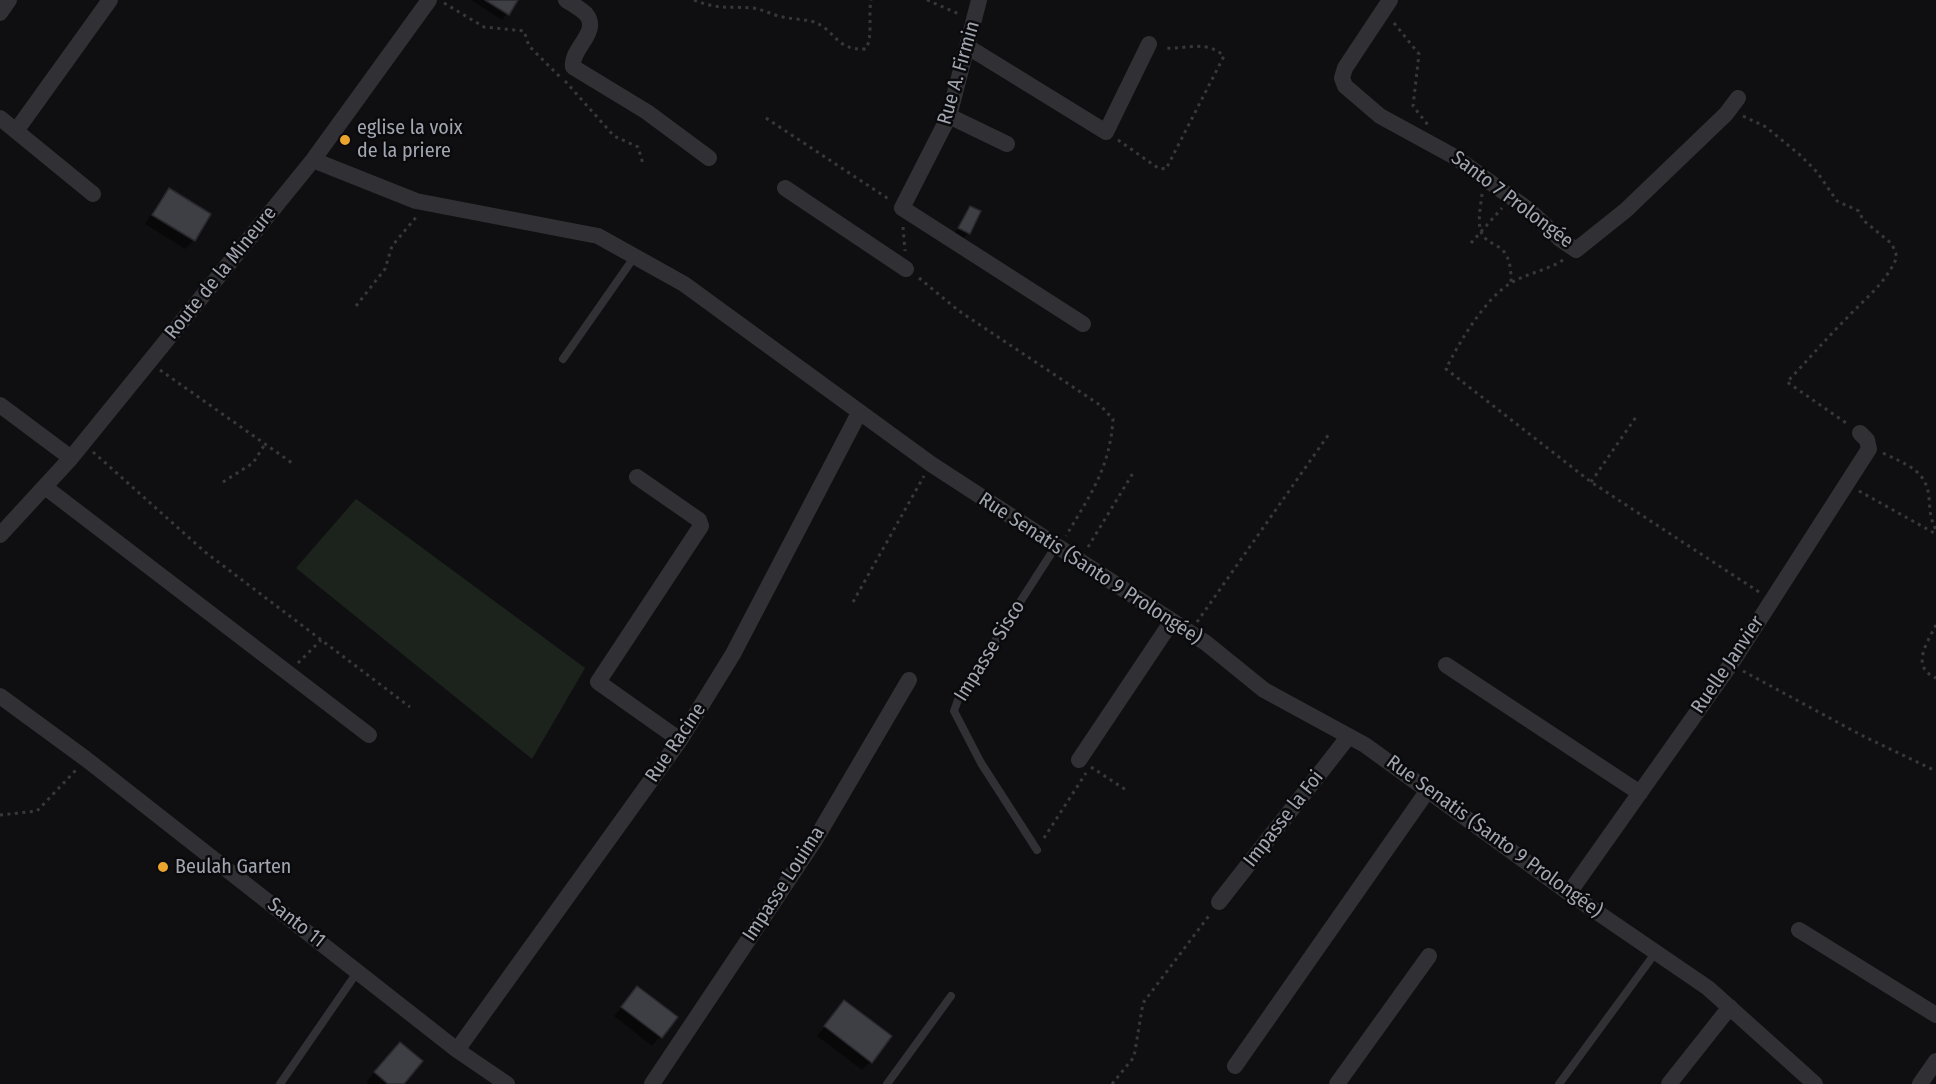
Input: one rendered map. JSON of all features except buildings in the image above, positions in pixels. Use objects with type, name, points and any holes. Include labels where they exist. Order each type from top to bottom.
[{"type":"street","points":[[0,13],[9,0]]},
{"type":"street","points":[[16,130],[110,0]]},
{"type":"street","name":"Route de la Mineure","points":[[0,535],[71,458],[313,160],[429,0]]},
{"type":"street","points":[[566,0],[586,14],[590,22],[589,33],[573,59],[573,67],[647,112],[709,158]]},
{"type":"street","name":"Rue A. Firmin","points":[[902,208],[950,116],[980,0]]},
{"type":"street","name":"Santo 7 Prolongée","points":[[1389,2],[1345,68],[1342,78],[1345,86],[1380,116],[1436,146],[1512,198],[1576,250],[1626,210],[1726,114],[1738,98]]},
{"type":"street","points":[[968,47],[1106,132],[1149,44]]},
{"type":"street","points":[[950,116],[1007,144]]},
{"type":"street","points":[[0,118],[93,194]]},
{"type":"street","name":"Rue Senatis (Santo 9 Prolongée)","points":[[313,160],[416,201],[598,236],[684,284],[931,464],[1172,621],[1264,690],[1365,745],[1569,892],[1708,988],[1815,1084]]},
{"type":"street","points":[[785,188],[906,269]]},
{"type":"street","points":[[902,208],[1083,324]]},
{"type":"street","points":[[0,405],[71,458]]},
{"type":"street","name":"Rue Racine","points":[[457,1050],[680,740],[733,654],[859,413]]},
{"type":"street","name":"Ruelle Janvier","points":[[1569,892],[1731,664],[1865,456],[1864,439]]},
{"type":"street","points":[[637,477],[699,520],[701,526],[598,682],[680,740]]},
{"type":"street","points":[[45,487],[369,735]]},
{"type":"street","points":[[1084,763],[1172,621]]},
{"type":"street","points":[[1446,665],[1640,793]]},
{"type":"street","name":"Impasse Louima","points":[[652,1084],[815,840],[909,680]]},
{"type":"street","name":"Santo 11","points":[[0,696],[86,759],[457,1050],[507,1084]]},
{"type":"street","name":"Impasse la Foi","points":[[1219,902],[1349,736]]},
{"type":"street","points":[[1235,1066],[1428,790]]},
{"type":"street","points":[[1799,930],[1936,1016]]},
{"type":"street","points":[[1337,1084],[1429,956]]},
{"type":"street","points":[[1669,1084],[1730,1007]]},
{"type":"street","points":[[1920,1084],[1936,1061]]},
{"type":"lane","points":[[563,358],[635,256]]},
{"type":"lane","name":"Impasse Sisco","points":[[1037,850],[981,763],[954,711],[959,697],[1057,547]]},
{"type":"lane","points":[[1559,1084],[1656,952]]},
{"type":"lane","points":[[280,1084],[358,971]]},
{"type":"lane","points":[[887,1084],[951,996]]},
{"type":"path","points":[[440,0],[484,27],[524,31],[529,46],[614,136],[638,147],[643,164]]},
{"type":"path","points":[[694,0],[714,8],[754,8],[782,17],[813,22],[827,28],[841,45],[854,50],[866,50],[870,41],[867,20],[870,0]]},
{"type":"path","points":[[927,0],[974,21]]},
{"type":"path","points":[[1389,2],[1395,26],[1419,54],[1413,106],[1431,129],[1436,146]]},
{"type":"path","points":[[1106,132],[1158,168],[1166,169],[1224,56],[1216,49],[1202,45],[1171,48],[1149,44]]},
{"type":"path","points":[[1726,114],[1740,114],[1781,138],[1817,172],[1838,201],[1858,211],[1863,219],[1892,244],[1897,257],[1887,277],[1787,382],[1864,439],[1916,469],[1923,477],[1929,496],[1929,518],[1936,532]]},
{"type":"path","points":[[766,118],[902,208],[906,269],[959,311],[1100,405],[1113,419],[1111,446],[1099,480],[1057,547]]},
{"type":"path","points":[[1482,177],[1481,231],[1486,239],[1507,254],[1511,268],[1511,282]]},
{"type":"path","points":[[1471,243],[1512,198]]},
{"type":"path","points":[[356,306],[385,269],[392,246],[427,203]]},
{"type":"path","points":[[1576,250],[1550,268],[1511,282],[1494,297],[1470,327],[1446,369],[1591,482],[1771,600]]},
{"type":"path","points":[[149,362],[292,463]]},
{"type":"path","points":[[1591,482],[1636,417]]},
{"type":"path","points":[[1189,633],[1329,434]]},
{"type":"path","points":[[83,443],[205,552],[410,707]]},
{"type":"path","points":[[222,482],[253,463],[265,444]]},
{"type":"path","points":[[853,602],[931,464]]},
{"type":"path","points":[[1079,562],[1132,473]]},
{"type":"path","points":[[1847,485],[1936,532]]},
{"type":"path","points":[[1936,625],[1923,651],[1921,663],[1924,669],[1936,678]]},
{"type":"path","points":[[288,672],[322,640]]},
{"type":"path","points":[[1731,664],[1861,735],[1936,771]]},
{"type":"path","points":[[0,815],[37,811],[86,759]]},
{"type":"path","points":[[1037,850],[1084,763],[1126,790]]},
{"type":"path","points":[[1112,1084],[1134,1057],[1143,1003],[1219,902]]},
{"type":"shaded area","points":[[356,499],[585,668],[532,759],[296,568]]},
{"type":"place","name":"eglise la voix de la priere","points":[[345,140]]},
{"type":"place","name":"Beulah Garten","points":[[163,867]]}]
